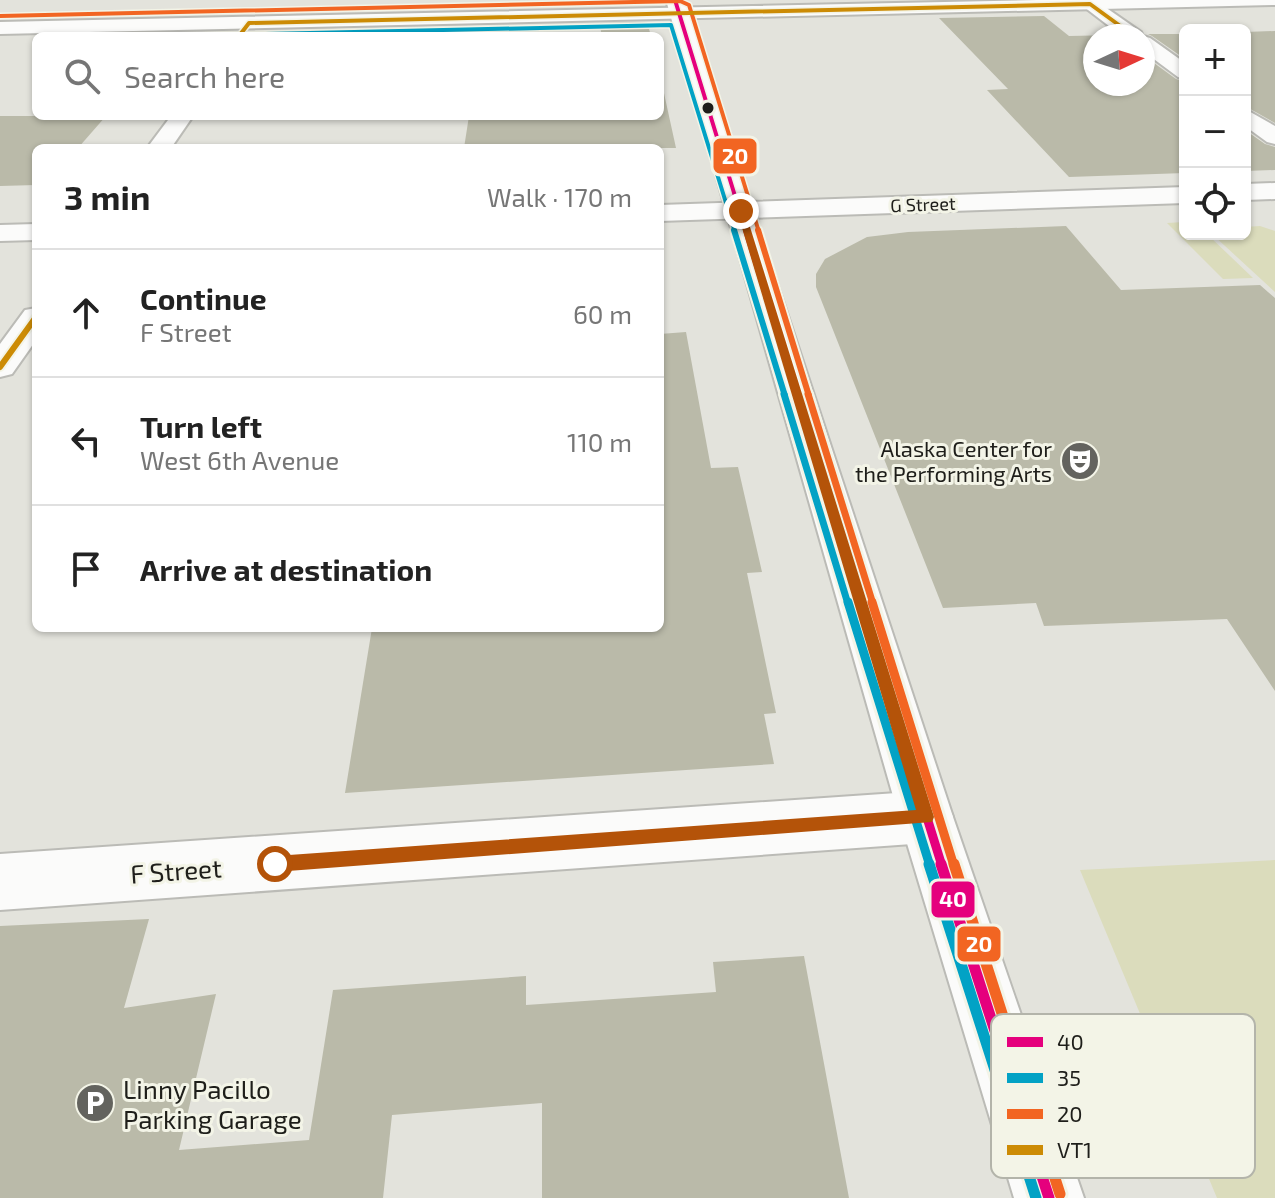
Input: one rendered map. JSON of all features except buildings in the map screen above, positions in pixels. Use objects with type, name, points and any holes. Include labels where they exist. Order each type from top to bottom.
[{"type":"street","points":[[244,30],[266,0]]},
{"type":"street","points":[[0,28],[244,30],[678,7],[1275,0]]},
{"type":"street","points":[[1087,2],[1117,24]]},
{"type":"street","points":[[678,7],[926,817],[991,1018]]},
{"type":"street","points":[[1155,51],[1179,69]]},
{"type":"street","points":[[162,144],[179,120]]},
{"type":"street","points":[[1251,120],[1275,137]]},
{"type":"street","points":[[1251,192],[1275,191]]},
{"type":"street","name":"G Street","points":[[664,213],[1179,195]]},
{"type":"street","points":[[0,233],[32,232]]},
{"type":"street","points":[[0,367],[32,323]]},
{"type":"street","name":"F Street","points":[[0,882],[926,817]]},
{"type":"street","points":[[1043,1178],[1049,1198]]},
{"type":"green space","points":[[1179,222],[1179,235],[1167,223]]},
{"type":"green space","points":[[1251,227],[1275,231],[1275,292],[1219,240],[1251,240]]},
{"type":"green space","points":[[1184,240],[1213,240],[1253,278],[1223,279]]},
{"type":"green space","points":[[1275,860],[1275,1198],[1217,1198],[1209,1178],[1255,1178],[1255,1014],[1140,1014],[1080,870]]},
{"type":"transit line","name":"40","points":[[675,0],[926,817],[991,1018]]},
{"type":"transit line","name":"20","points":[[0,16],[680,1],[689,5],[937,813],[1002,1014]]},
{"type":"transit line","name":"VT1","points":[[242,32],[249,23],[1090,4],[1118,24]]},
{"type":"transit line","name":"35","points":[[359,32],[671,25],[915,821],[991,1058]]},
{"type":"transit line","name":"VT1","points":[[0,367],[32,323]]},
{"type":"transit line","name":"35","points":[[1030,1178],[1036,1198]]},
{"type":"transit line","name":"40","points":[[1043,1178],[1049,1198]]},
{"type":"transit line","name":"20","points":[[1055,1178],[1060,1194]]},
{"type":"place","name":"Alaska Center for the Performing Arts","points":[[1080,461]]},
{"type":"place","name":"Linny Pacillo Parking Garage","points":[[95,1103]]},
{"type":"route","points":[[275,864],[926,817],[741,211]]}]
